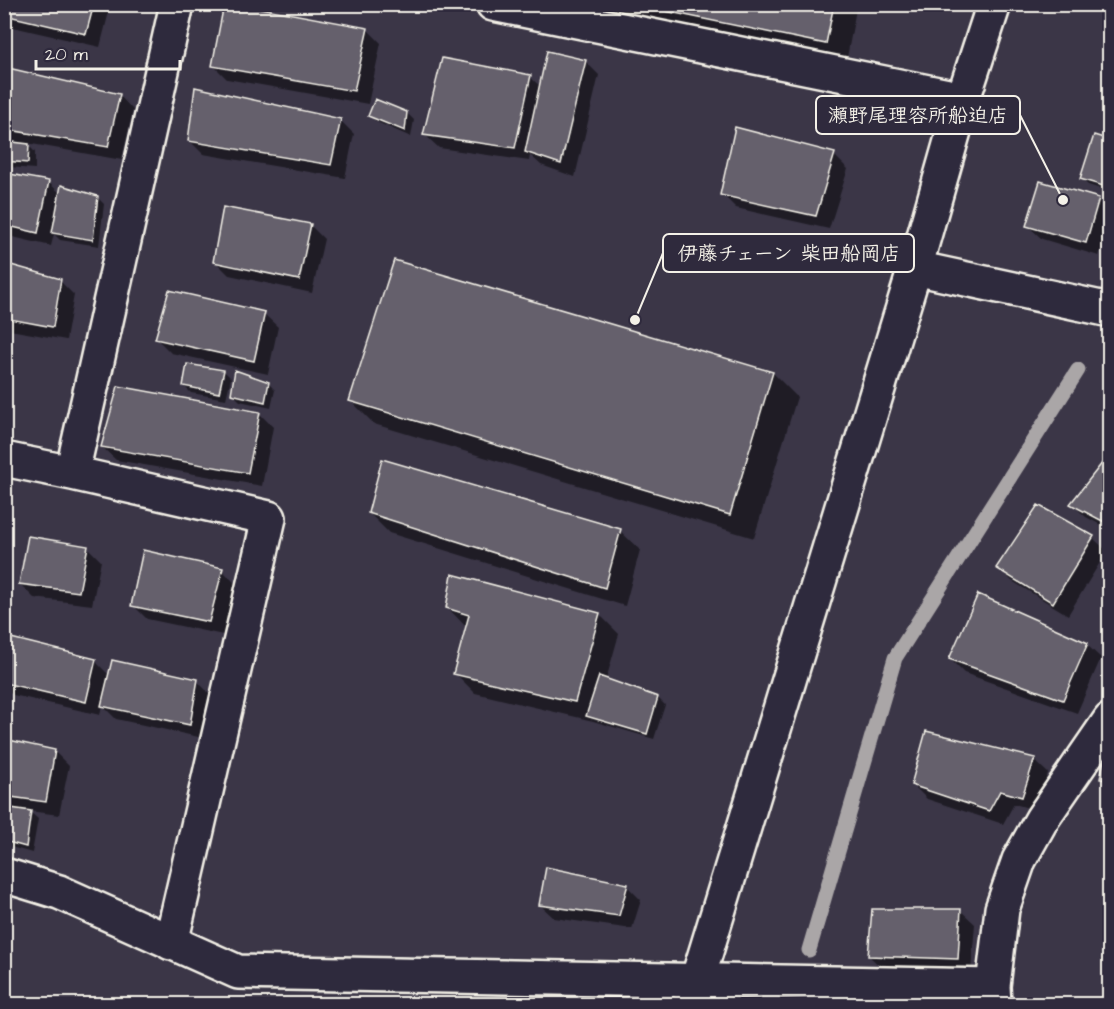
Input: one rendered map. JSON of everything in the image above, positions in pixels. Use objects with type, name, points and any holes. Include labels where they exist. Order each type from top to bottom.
[{"type":"street","points":[[72,473],[177,4]]},
{"type":"street","points":[[493,4],[963,99]]},
{"type":"street","points":[[693,993],[915,268],[963,99],[994,4]]},
{"type":"street","points":[[915,268],[1110,310]]},
{"type":"street","points":[[4,459],[269,518],[171,943]]},
{"type":"street","points":[[4,875],[58,892],[238,972],[693,993],[994,995],[1002,909],[1019,860],[1042,819],[1110,720]]},
{"type":"building","points":[[4,4],[94,4],[86,34],[4,15]]},
{"type":"building","points":[[224,4],[239,4],[368,28],[354,91],[212,66]]},
{"type":"building","points":[[631,4],[834,4],[826,44]]},
{"type":"building","points":[[547,51],[586,60],[561,164],[525,152]]},
{"type":"building","points":[[442,58],[531,75],[515,148],[423,135]]},
{"type":"building","points":[[4,67],[120,94],[108,147],[4,129]]},
{"type":"building","points":[[195,87],[341,119],[331,165],[188,141]]},
{"type":"building","points":[[375,99],[407,112],[405,131],[368,116]]},
{"type":"building","points":[[735,127],[835,153],[816,216],[720,195]]},
{"type":"building","points":[[1094,135],[1110,140],[1110,188],[1080,179]]},
{"type":"building","points":[[4,141],[29,144],[28,163],[4,161]]},
{"type":"building","points":[[4,173],[49,181],[38,233],[4,225]]},
{"type":"building","points":[[1040,181],[1099,198],[1086,243],[1026,226]]},
{"type":"building","points":[[61,185],[98,196],[93,240],[52,233]]},
{"type":"building","points":[[223,207],[311,224],[299,280],[213,262]]},
{"type":"building","points":[[394,260],[773,372],[730,515],[349,401]]},
{"type":"building","points":[[4,263],[61,279],[53,327],[4,318]]},
{"type":"building","points":[[169,290],[265,312],[254,361],[155,339]]},
{"type":"building","points":[[187,364],[224,370],[219,393],[183,386]]},
{"type":"building","points":[[235,370],[269,382],[265,402],[231,394]]},
{"type":"building","points":[[118,386],[260,412],[248,473],[101,447]]},
{"type":"building","points":[[382,459],[621,529],[605,588],[368,513]]},
{"type":"building","points":[[1103,462],[1110,465],[1110,525],[1070,504]]},
{"type":"building","points":[[1038,505],[1094,536],[1053,603],[996,568]]},
{"type":"building","points":[[28,536],[88,546],[79,592],[19,584]]},
{"type":"building","points":[[143,550],[223,568],[209,622],[131,606]]},
{"type":"building","points":[[452,574],[600,613],[575,702],[453,674],[469,615],[446,608]]},
{"type":"building","points":[[978,594],[1088,643],[1063,700],[949,659]]},
{"type":"building","points":[[7,637],[96,659],[86,702],[4,683],[4,649]]},
{"type":"building","points":[[112,660],[198,679],[190,725],[101,706]]},
{"type":"building","points":[[599,676],[658,697],[647,734],[586,716]]},
{"type":"building","points":[[926,731],[1035,758],[1022,797],[1000,791],[989,811],[911,785]]},
{"type":"building","points":[[4,739],[55,750],[46,802],[4,796]]},
{"type":"building","points":[[1107,745],[1110,745],[1110,781],[1100,779]]},
{"type":"building","points":[[4,807],[31,811],[26,847],[4,841]]},
{"type":"building","points":[[546,867],[628,884],[619,916],[539,905]]},
{"type":"building","points":[[872,909],[961,909],[958,959],[868,956]]},
{"type":"waterway","points":[[809,950],[895,658],[1078,370]]},
{"type":"place","name":"瀬野尾理容所船迫店","points":[[1063,200]]},
{"type":"place","name":"伊藤チェーン 柴田船岡店","points":[[635,320]]}]
